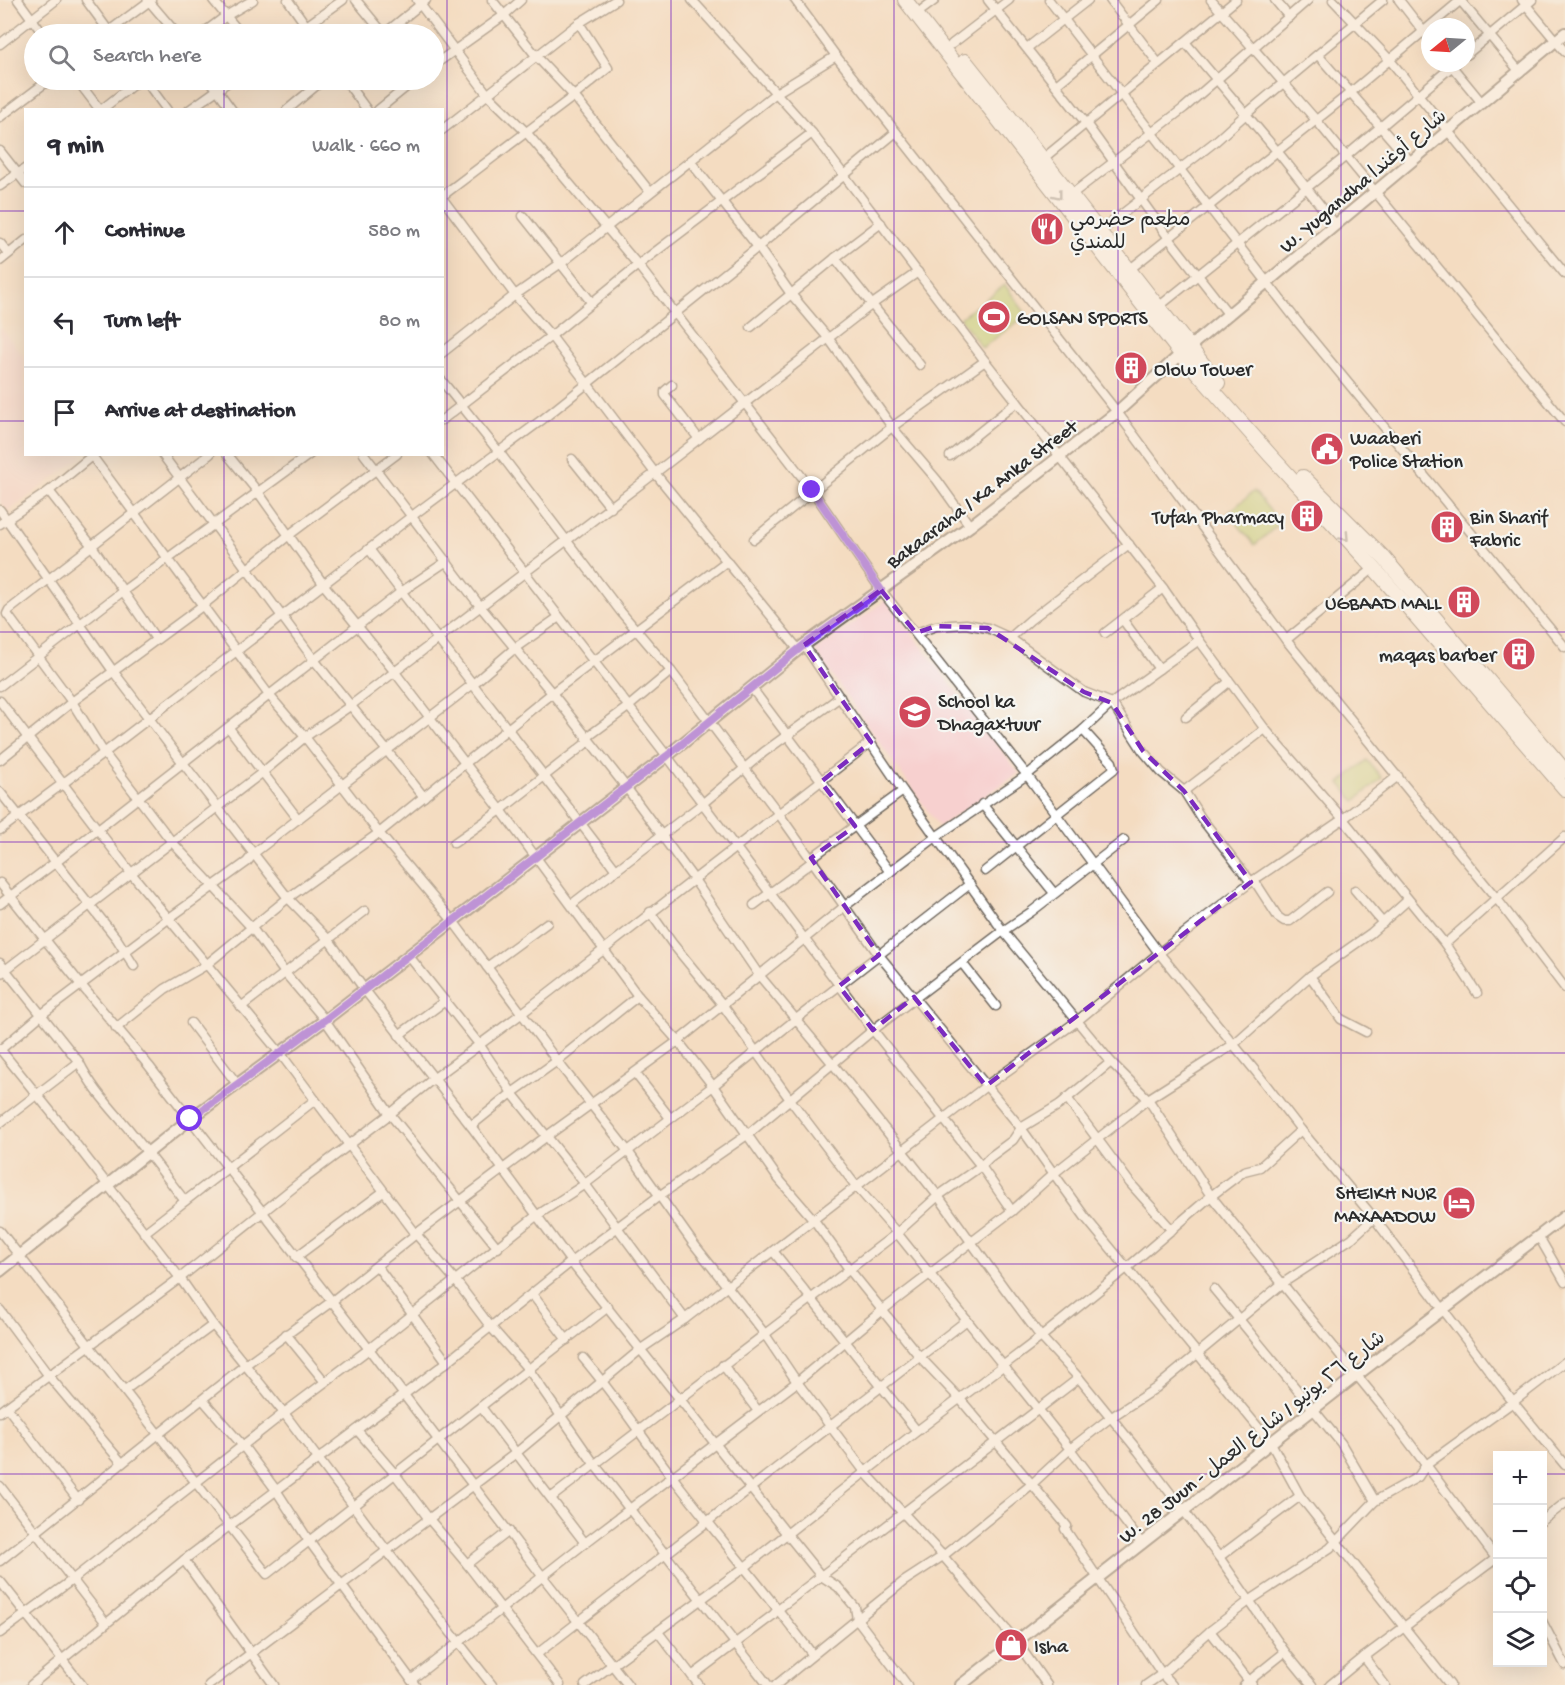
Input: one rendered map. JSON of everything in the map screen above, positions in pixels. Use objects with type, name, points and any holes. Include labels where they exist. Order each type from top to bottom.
[{"type":"highway","points":[[905,0],[1039,162],[1072,194],[1186,351],[1220,385],[1285,458],[1384,558],[1565,771]]},
{"type":"highway","points":[[920,4],[1039,162],[1270,455],[1374,568],[1565,789]]},
{"type":"street","points":[[18,0],[36,24]]},
{"type":"street","points":[[26,24],[56,0]]},
{"type":"street","points":[[86,0],[102,24]]},
{"type":"street","points":[[120,24],[150,0],[169,24]]},
{"type":"street","points":[[213,0],[234,24]]},
{"type":"street","points":[[214,24],[253,0]]},
{"type":"street","points":[[288,0],[305,24]]},
{"type":"street","points":[[318,24],[344,0]]},
{"type":"street","points":[[356,0],[376,24]]},
{"type":"street","points":[[492,0],[537,57],[574,96],[650,192]]},
{"type":"street","points":[[444,57],[503,16],[520,0]]},
{"type":"street","points":[[444,128],[579,23],[616,0]]},
{"type":"street","points":[[692,0],[812,133],[985,361],[1163,588],[1265,729],[1343,819],[1445,944],[1477,993]]},
{"type":"street","points":[[795,0],[836,56],[1117,412],[1286,640],[1497,899],[1565,988]]},
{"type":"street","points":[[920,4],[935,0]]},
{"type":"street","points":[[988,0],[1085,122],[1168,237],[1229,315]]},
{"type":"street","points":[[952,44],[1009,0]]},
{"type":"street","points":[[1049,0],[1268,282],[1565,647]]},
{"type":"street","points":[[1027,48],[1088,0]]},
{"type":"street","points":[[1110,0],[1158,63]]},
{"type":"street","points":[[1056,85],[1159,0]]},
{"type":"street","points":[[1211,0],[1316,120],[1565,422]]},
{"type":"street","points":[[1039,162],[1236,0]]},
{"type":"street","points":[[1275,0],[1289,16]]},
{"type":"street","points":[[1072,194],[1184,108],[1308,0]]},
{"type":"street","points":[[1333,0],[1419,94],[1565,274]]},
{"type":"street","points":[[1100,232],[1216,141],[1383,0]]},
{"type":"street","points":[[1399,0],[1421,28]]},
{"type":"street","points":[[1439,18],[1460,0],[1520,72]]},
{"type":"street","points":[[396,24],[421,2],[436,24]]},
{"type":"street","points":[[1475,47],[1527,2],[1565,52]]},
{"type":"street","points":[[444,195],[608,68],[579,23]]},
{"type":"street","points":[[0,44],[24,25]]},
{"type":"street","points":[[1129,270],[1350,93],[1421,33]]},
{"type":"street","name":"W. Yugandha شارع أوغندا","points":[[1186,351],[1565,33]]},
{"type":"street","points":[[444,35],[488,95],[526,132],[638,265],[812,490],[881,590],[1027,775],[1159,953],[1374,1218],[1513,1402],[1565,1465]]},
{"type":"street","points":[[1185,42],[1336,225]]},
{"type":"street","points":[[1318,55],[1411,162]]},
{"type":"street","points":[[444,351],[776,93],[836,56]]},
{"type":"street","points":[[1157,308],[1345,157],[1443,72]]},
{"type":"street","points":[[1458,72],[1482,103]]},
{"type":"street","points":[[0,117],[36,90]]},
{"type":"street","points":[[85,90],[99,108]]},
{"type":"street","points":[[104,108],[126,90]]},
{"type":"street","points":[[152,90],[166,108]]},
{"type":"street","points":[[192,108],[216,90]]},
{"type":"street","points":[[218,90],[231,108]]},
{"type":"street","points":[[289,108],[311,90]]},
{"type":"street","points":[[352,90],[366,108]]},
{"type":"street","points":[[380,108],[403,90]]},
{"type":"street","points":[[0,830],[499,452],[675,314],[896,132]]},
{"type":"street","points":[[444,419],[638,265],[812,133]]},
{"type":"street","points":[[0,151],[22,171],[0,186]]},
{"type":"street","points":[[690,161],[828,339],[892,427],[937,480],[970,526]]},
{"type":"street","points":[[444,200],[515,295],[551,336],[655,473],[801,647],[840,698],[1003,931],[1076,1022],[1148,1099],[1211,1196],[1357,1375],[1493,1554]]},
{"type":"street","points":[[523,216],[592,303]]},
{"type":"street","points":[[751,327],[881,223]]},
{"type":"street","points":[[0,261],[24,241]]},
{"type":"street","points":[[0,243],[8,253]]},
{"type":"street","points":[[835,258],[920,365]]},
{"type":"street","points":[[185,1202],[148,1152],[105,1104],[79,1062],[2,969],[89,906],[305,737],[350,706],[611,508],[871,305],[918,272]]},
{"type":"street","name":"Bakaaraha / Ka Anka Street","points":[[0,1271],[190,1119],[325,1020],[667,756],[801,647],[970,526],[1117,412],[1186,351]]},
{"type":"street","points":[[754,539],[892,427],[985,361]]},
{"type":"street","points":[[444,384],[621,612],[671,671],[812,859],[879,955],[1021,1128],[1085,1217],[1271,1443],[1300,1496],[1450,1685]]},
{"type":"street","points":[[672,385],[665,391],[665,395],[699,439]]},
{"type":"street","points":[[950,456],[1017,402]]},
{"type":"street","points":[[3,522],[49,491],[92,456]]},
{"type":"street","points":[[94,456],[269,695],[343,784],[379,833],[453,921],[556,1061],[627,1150],[865,1472],[943,1556],[1017,1641],[1047,1685]]},
{"type":"street","points":[[164,456],[315,661],[424,797]]},
{"type":"street","points":[[208,456],[9,610],[7,614],[72,702],[104,753],[172,842],[252,928],[285,973],[325,1020],[390,1114],[498,1248]]},
{"type":"street","points":[[229,456],[258,492],[324,585],[394,671],[536,856],[638,996],[678,1041],[713,1086],[777,1178],[814,1220],[849,1269],[920,1357],[960,1399],[1067,1526],[1065,1529],[1162,1674],[1172,1685]]},
{"type":"street","points":[[0,686],[123,591],[307,456]]},
{"type":"street","points":[[366,456],[480,606],[626,787],[693,878],[759,975],[834,1064],[938,1196],[1041,1337],[1079,1378],[1184,1511],[1285,1652],[1312,1685]]},
{"type":"street","points":[[0,759],[394,456]]},
{"type":"street","points":[[434,456],[667,756],[839,986],[981,1166],[1012,1211]]},
{"type":"street","points":[[572,459],[611,508]]},
{"type":"street","points":[[49,491],[92,546],[156,639]]},
{"type":"street","points":[[0,510],[3,522],[49,580],[113,672],[183,763],[288,898],[329,940],[571,1262],[787,1534],[821,1576],[838,1587],[855,1607],[857,1619],[907,1685]]},
{"type":"street","points":[[1010,638],[1129,544]]},
{"type":"street","points":[[369,549],[616,870]]},
{"type":"street","points":[[0,904],[401,592],[447,561]]},
{"type":"street","points":[[116,1028],[165,989],[206,965],[288,898],[379,833],[552,693],[727,561]]},
{"type":"street","points":[[1286,640],[1374,568]]},
{"type":"street","points":[[1105,633],[1163,588]]},
{"type":"street","points":[[492,1685],[387,1551],[284,1413],[213,1325],[180,1278],[37,1093],[0,1050],[41,1015],[247,862],[254,853],[473,684],[515,648],[559,617]]},
{"type":"street","points":[[1123,620],[1159,669]]},
{"type":"street","points":[[916,633],[936,626],[966,624],[988,628],[1010,638],[1084,692],[1112,703],[1143,751],[1161,772],[1184,791],[1201,818],[1253,881],[1278,917],[1284,921],[1290,921],[1327,892]]},
{"type":"street","points":[[0,1561],[245,1365],[331,1302],[416,1234],[678,1041],[845,906],[937,836],[1027,775],[1112,703],[1199,640]]},
{"type":"street","points":[[454,843],[545,776],[671,671]]},
{"type":"street","points":[[1186,717],[1229,682]]},
{"type":"street","points":[[751,687],[820,782],[890,872]]},
{"type":"street","points":[[572,904],[786,736],[840,698]]},
{"type":"street","points":[[0,701],[131,873],[280,1053],[416,1234],[490,1326],[529,1370],[628,1510],[768,1685]]},
{"type":"street","points":[[229,728],[298,819]]},
{"type":"street","points":[[985,871],[1114,770],[1112,762],[1083,729]]},
{"type":"street","points":[[1184,791],[1265,729]]},
{"type":"street","points":[[78,1500],[3,1409],[180,1278],[303,1179],[521,1014],[693,878],[871,742]]},
{"type":"street","points":[[209,1685],[516,1453],[641,1349],[685,1319],[986,1086],[1076,1022],[1159,953],[1253,881],[1343,819],[1398,776]]},
{"type":"street","points":[[754,905],[903,790]]},
{"type":"street","points":[[0,792],[117,939],[134,966]]},
{"type":"street","points":[[982,804],[1054,893]]},
{"type":"street","points":[[1445,944],[1565,837]]},
{"type":"street","points":[[31,1685],[184,1560],[447,1362],[617,1227],[747,1134],[914,998],[1124,840]]},
{"type":"street","points":[[0,883],[190,1119],[628,1685]]},
{"type":"street","points":[[0,1633],[72,1580],[369,1349],[536,1216],[585,1184],[713,1086],[970,884]]},
{"type":"street","points":[[1356,890],[1383,923]]},
{"type":"street","points":[[203,1400],[243,1446],[276,1490],[340,1585],[413,1682],[500,1609],[797,1382],[845,1341],[1012,1211],[1053,1174],[1148,1099],[1234,1044],[1310,976],[1383,923],[1408,900]]},
{"type":"street","points":[[241,1007],[365,911]]},
{"type":"street","points":[[650,912],[722,1004],[856,1186],[967,1320],[1142,1544]]},
{"type":"street","points":[[487,967],[547,922]]},
{"type":"street","points":[[408,955],[479,1044],[512,1093],[585,1184],[685,1319]]},
{"type":"street","points":[[962,963],[996,1006]]},
{"type":"street","points":[[1310,976],[1341,1019],[1366,1032]]},
{"type":"street","points":[[471,1126],[638,996]]},
{"type":"street","points":[[399,1035],[445,1001]]},
{"type":"street","points":[[191,1023],[237,1084]]},
{"type":"street","points":[[0,1123],[79,1062]]},
{"type":"street","points":[[552,1497],[897,1233],[938,1196],[1013,1140],[1021,1128],[1059,1105],[1111,1062]]},
{"type":"street","points":[[635,1073],[670,1118]]},
{"type":"street","points":[[1067,1098],[1130,1183],[1172,1230]]},
{"type":"street","points":[[144,1233],[315,1100]]},
{"type":"street","points":[[585,1685],[745,1567],[917,1431],[1041,1337],[1211,1196],[1244,1171],[1260,1167],[1301,1130]]},
{"type":"street","points":[[296,1257],[383,1192]]},
{"type":"street","name":"W. 28 Juun - شارع ٢٦ يونيو / شارع العمل","points":[[961,1685],[1314,1411],[1357,1375],[1565,1216]]},
{"type":"street","points":[[776,1685],[903,1582],[943,1556],[1032,1484],[1070,1449],[1110,1418],[1156,1388],[1283,1283],[1352,1238],[1374,1218]]},
{"type":"street","points":[[0,1231],[267,1574],[608,1307]]},
{"type":"street","points":[[1539,1237],[1565,1281]]},
{"type":"street","points":[[773,1251],[917,1431]]},
{"type":"street","points":[[377,1266],[447,1362]]},
{"type":"street","points":[[1214,1289],[1341,1443],[1375,1502]]},
{"type":"street","points":[[532,1294],[567,1340]]},
{"type":"street","points":[[0,1310],[49,1376],[122,1463]]},
{"type":"street","points":[[537,1654],[967,1320]]},
{"type":"street","points":[[124,1389],[213,1325]]},
{"type":"street","points":[[286,1334],[325,1382]]},
{"type":"street","points":[[583,1358],[602,1380],[672,1477],[812,1654]]},
{"type":"street","points":[[1146,1685],[1249,1601],[1330,1548],[1375,1502],[1418,1477],[1426,1465],[1565,1362]]},
{"type":"street","points":[[723,1365],[758,1411]]},
{"type":"street","points":[[692,1676],[1079,1378]]},
{"type":"street","points":[[481,1407],[585,1543]]},
{"type":"street","points":[[357,1430],[467,1564],[560,1685]]},
{"type":"street","points":[[0,1486],[106,1623]]},
{"type":"street","points":[[1219,1557],[1300,1496]]},
{"type":"street","points":[[1547,1517],[1565,1503]]},
{"type":"street","points":[[467,1564],[509,1531]]},
{"type":"street","points":[[184,1560],[274,1685]]},
{"type":"street","points":[[1330,1685],[1405,1626],[1493,1562]]},
{"type":"street","points":[[0,1581],[82,1685]]},
{"type":"street","points":[[1210,1631],[1248,1683],[1285,1652]]},
{"type":"street","points":[[1547,1631],[1565,1665]]},
{"type":"street","points":[[658,1632],[699,1685]]},
{"type":"street","points":[[1364,1657],[1385,1685]]},
{"type":"highlighted area","points":[[881,590],[916,633],[936,626],[988,628],[1084,692],[1112,703],[1143,751],[1184,791],[1251,882],[986,1086],[914,997],[873,1030],[839,986],[879,955],[811,858],[855,826],[821,782],[871,742],[804,645]]},
{"type":"shaded area","points":[[0,326],[24,358],[24,456],[83,456],[8,512],[0,502]]},
{"type":"shaded area","name":"School ka Dhagaxtuur","points":[[886,600],[1019,773],[939,827],[815,651]]},
{"type":"green space","name":"GOLSAN SPORTS","points":[[1005,285],[1027,315],[982,348],[960,318]]},
{"type":"green space","points":[[1254,491],[1280,523],[1255,545],[1228,513]]},
{"type":"green space","points":[[1367,760],[1382,778],[1355,801],[1340,783]]},
{"type":"place","name":"مطعم حضرمي للمندي","points":[[1047,229]]},
{"type":"place","name":"GOLSAN SPORTS","points":[[994,317]]},
{"type":"place","name":"Olow Tower","points":[[1131,368]]},
{"type":"place","name":"Waaberi Police Station","points":[[1327,449]]},
{"type":"place","name":"Tufah Pharmacy","points":[[1307,516]]},
{"type":"place","name":"Bin Sharif Fabric","points":[[1447,527]]},
{"type":"place","name":"UGBAAD MALL","points":[[1464,602]]},
{"type":"place","name":"maqas barber","points":[[1519,654]]},
{"type":"place","name":"School ka Dhagaxtuur","points":[[915,712]]},
{"type":"place","name":"SHEIKH NUR MAXAADOW","points":[[1459,1203]]},
{"type":"place","name":"Isha","points":[[1011,1645]]},
{"type":"route","points":[[190,1119],[325,1020],[667,756],[804,645],[881,590],[812,490]]}]
